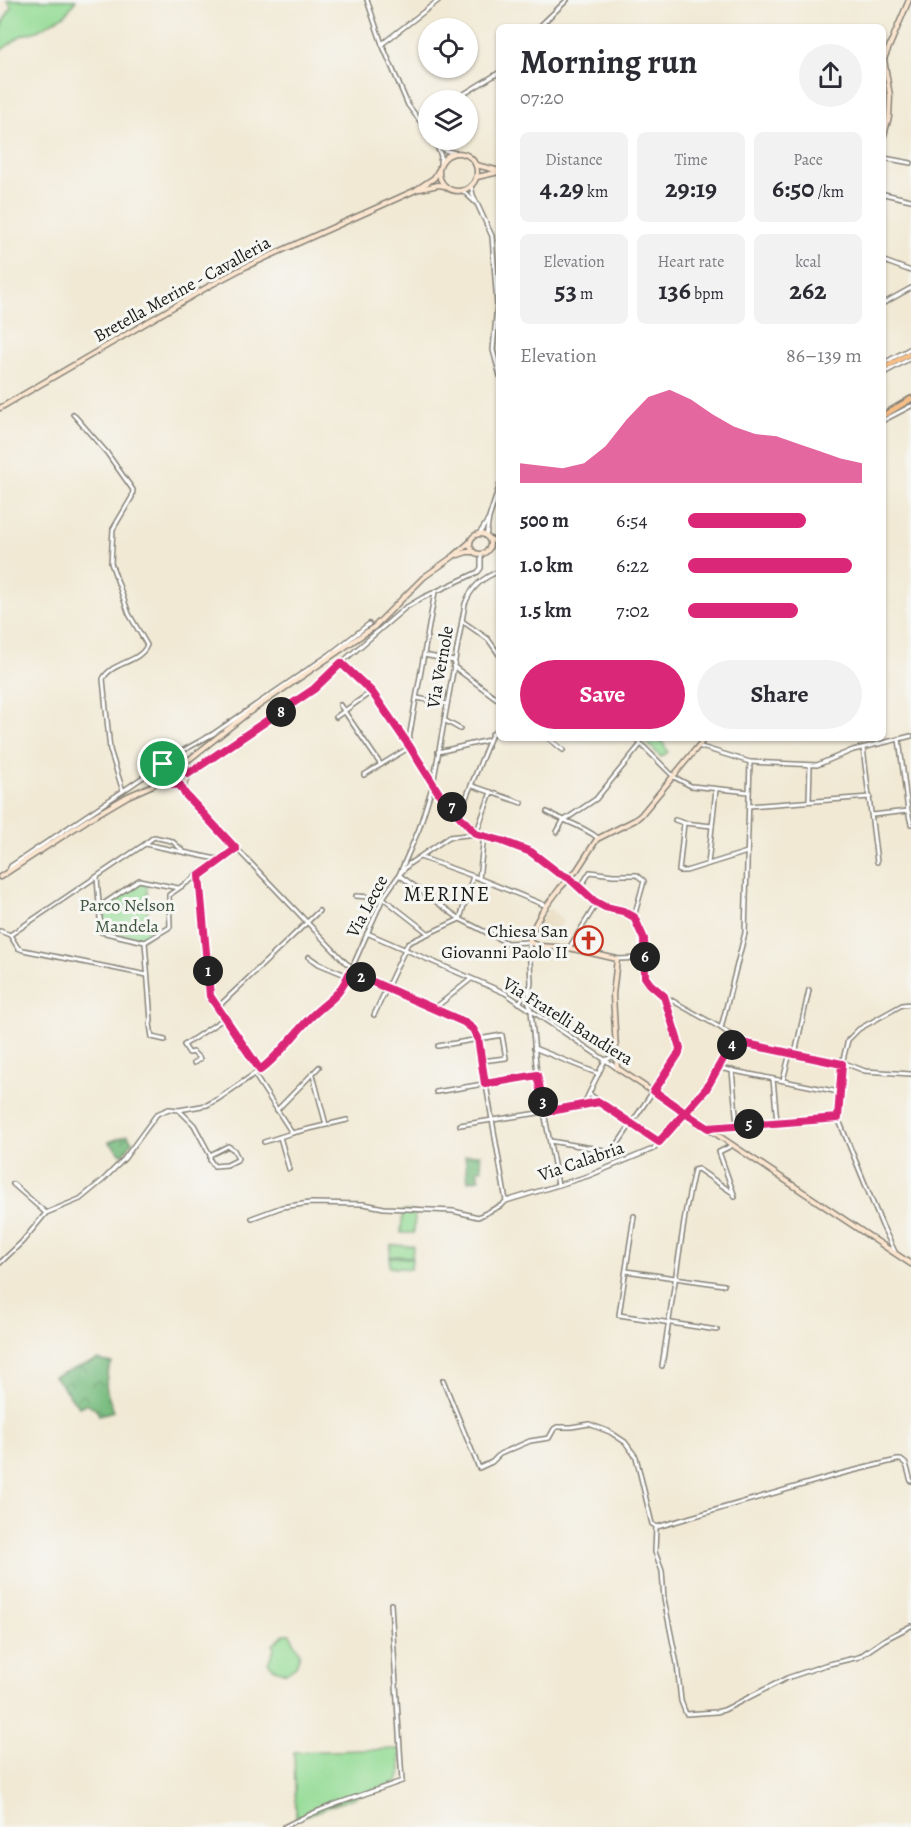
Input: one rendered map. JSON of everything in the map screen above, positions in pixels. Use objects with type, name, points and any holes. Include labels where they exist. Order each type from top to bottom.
[{"type":"main road","points":[[886,367],[911,353]]},
{"type":"main road","points":[[886,414],[911,399]]},
{"type":"street","points":[[368,0],[382,44],[408,105],[418,118]]},
{"type":"street","points":[[382,44],[439,0]]},
{"type":"street","points":[[542,24],[567,0]]},
{"type":"street","points":[[886,54],[909,0]]},
{"type":"street","points":[[886,71],[890,96],[886,128]]},
{"type":"street","points":[[470,90],[496,74]]},
{"type":"street","points":[[438,150],[441,156],[438,171],[440,179],[453,190],[462,190],[482,174],[496,172]]},
{"type":"street","points":[[444,150],[463,153],[471,158],[476,165],[476,177]]},
{"type":"street","points":[[440,163],[446,156],[455,153]]},
{"type":"street","points":[[886,158],[911,163]]},
{"type":"street","points":[[476,165],[496,171]]},
{"type":"street","name":"Bretella Merine - Cavalleria","points":[[0,408],[211,285],[245,267],[416,190],[434,178],[438,171]]},
{"type":"street","name":"Bretella Merine - Cavalleria","points":[[416,190],[438,185],[446,186]]},
{"type":"street","points":[[471,185],[473,195],[492,236],[496,291]]},
{"type":"street","points":[[462,190],[477,204]]},
{"type":"street","points":[[886,194],[911,200]]},
{"type":"street","points":[[886,262],[911,271]]},
{"type":"street","points":[[886,302],[911,288]]},
{"type":"street","points":[[496,316],[493,350],[496,361]]},
{"type":"street","points":[[886,362],[911,348]]},
{"type":"street","points":[[886,372],[911,358]]},
{"type":"street","points":[[886,419],[911,406]]},
{"type":"street","points":[[74,414],[133,490],[132,497],[113,531],[111,563],[126,607],[147,645],[144,651],[106,673],[103,681],[110,750],[123,791]]},
{"type":"street","points":[[488,550],[490,544],[487,537],[489,518],[496,496]]},
{"type":"street","points":[[0,878],[89,819],[161,780],[167,770],[186,762],[248,713],[374,627],[424,577],[470,542],[489,518]]},
{"type":"street","points":[[477,535],[487,537],[496,543]]},
{"type":"street","points":[[470,542],[473,552]]},
{"type":"street","points":[[454,556],[467,552],[481,554],[496,547]]},
{"type":"street","points":[[188,772],[314,689],[405,608],[472,575],[481,568],[481,554]]},
{"type":"street","name":"Via Vernole","points":[[399,875],[419,829],[433,785],[467,598],[473,588],[487,576],[496,573]]},
{"type":"street","points":[[363,776],[409,746],[435,592]]},
{"type":"street","points":[[462,621],[488,639],[496,650]]},
{"type":"street","points":[[8,872],[11,866],[175,755],[213,734],[329,655],[369,624]]},
{"type":"street","points":[[424,655],[454,661]]},
{"type":"street","points":[[341,663],[372,692],[440,795],[476,834],[491,792]]},
{"type":"street","points":[[453,666],[496,699]]},
{"type":"street","points":[[336,717],[372,692]]},
{"type":"street","points":[[417,698],[447,704]]},
{"type":"street","points":[[340,705],[381,765]]},
{"type":"street","points":[[444,720],[460,729]]},
{"type":"street","points":[[459,815],[490,740],[496,731]]},
{"type":"street","points":[[698,746],[750,762],[810,765],[825,763],[863,748],[911,736]]},
{"type":"street","points":[[899,739],[911,824]]},
{"type":"street","points":[[438,752],[490,740]]},
{"type":"street","points":[[552,741],[563,750]]},
{"type":"street","points":[[638,741],[674,777],[691,786],[749,792]]},
{"type":"street","points":[[558,1185],[537,1075],[528,1000],[529,942],[535,925],[547,906],[577,870],[598,838],[641,815],[702,741]]},
{"type":"street","points":[[557,832],[563,821],[596,799],[641,744]]},
{"type":"street","points":[[863,748],[877,862]]},
{"type":"street","points":[[196,754],[182,784],[185,794],[346,963],[350,972]]},
{"type":"street","points":[[175,755],[178,764],[188,772]]},
{"type":"street","points":[[721,1028],[745,933],[750,762]]},
{"type":"street","points":[[163,764],[170,782]]},
{"type":"street","points":[[809,801],[810,765]]},
{"type":"street","points":[[153,785],[170,782],[182,784]]},
{"type":"street","points":[[472,786],[522,803]]},
{"type":"street","points":[[708,864],[716,789]]},
{"type":"street","points":[[749,806],[870,796]]},
{"type":"street","points":[[872,815],[908,811]]},
{"type":"street","points":[[547,812],[563,821],[587,829],[598,838]]},
{"type":"street","points":[[675,820],[712,826]]},
{"type":"street","points":[[684,823],[679,871],[686,871],[747,852]]},
{"type":"street","name":"Via Lecce","points":[[46,1212],[80,1199],[92,1191],[124,1158],[157,1114],[169,1109],[179,1110],[207,1105],[260,1070],[288,1044],[310,1018],[335,998],[343,988],[383,898],[399,875],[409,864],[449,837],[476,834],[531,852],[557,872],[569,878],[597,903]]},
{"type":"street","points":[[479,878],[484,836]]},
{"type":"street","points":[[10,935],[154,837],[172,841],[184,852]]},
{"type":"street","points":[[145,844],[221,860]]},
{"type":"street","points":[[97,877],[101,933],[145,942],[170,927],[169,895],[236,849]]},
{"type":"street","points":[[420,856],[547,906]]},
{"type":"street","points":[[580,888],[590,872],[637,875],[644,881],[634,917]]},
{"type":"street","points":[[399,875],[460,918],[507,944],[529,942],[539,946],[569,948],[617,959],[645,958]]},
{"type":"street","points":[[199,876],[209,993],[260,1070]]},
{"type":"street","points":[[374,1015],[408,943],[460,918],[473,876]]},
{"type":"street","points":[[99,907],[140,880],[179,888]]},
{"type":"street","points":[[356,896],[383,898],[428,933]]},
{"type":"street","points":[[569,948],[597,903],[623,911],[634,917],[644,939],[645,977],[650,984],[664,996],[721,1028],[742,1043],[847,1064],[873,1073],[911,1074]]},
{"type":"street","points":[[218,1008],[319,911]]},
{"type":"street","points":[[2,933],[10,935],[18,948],[23,950],[147,975]]},
{"type":"street","name":"Via Fratelli Bandiera","points":[[367,933],[505,993],[911,1264]]},
{"type":"street","points":[[145,942],[152,1037],[165,1040]]},
{"type":"street","points":[[309,957],[319,964],[350,972],[435,1008],[473,1029],[478,1039],[506,1201]]},
{"type":"street","points":[[617,959],[614,995],[617,1068]]},
{"type":"street","points":[[435,1008],[471,979]]},
{"type":"street","points":[[519,1003],[530,987]]},
{"type":"street","points":[[795,1054],[809,990]]},
{"type":"street","points":[[550,1141],[610,1151],[615,1148],[680,1051],[664,996]]},
{"type":"street","points":[[896,1253],[882,1225],[838,1118],[839,1092],[842,1064],[848,1040],[859,1029],[902,1005],[911,1004]]},
{"type":"street","points":[[194,1063],[200,1059],[193,1052],[189,1053],[184,1045],[225,1018]]},
{"type":"street","points":[[438,1047],[502,1035],[506,1058],[482,1062]]},
{"type":"street","name":"Via Calabria","points":[[252,1218],[282,1207],[310,1203],[364,1204],[384,1208],[453,1211],[478,1216],[506,1201],[588,1176],[649,1151],[659,1142],[706,1089],[735,1038]]},
{"type":"street","points":[[534,1048],[599,1074]]},
{"type":"street","points":[[584,1106],[606,1060],[616,1048]]},
{"type":"street","points":[[783,1080],[790,1053]]},
{"type":"street","points":[[278,1110],[319,1067]]},
{"type":"street","points":[[719,1068],[839,1092]]},
{"type":"street","points":[[732,1070],[737,1125]]},
{"type":"street","points":[[254,1074],[292,1133]]},
{"type":"street","points":[[313,1074],[326,1125]]},
{"type":"street","points":[[435,1092],[537,1075]]},
{"type":"street","points":[[773,1078],[777,1122]]},
{"type":"street","points":[[589,1094],[659,1142]]},
{"type":"street","points":[[460,1125],[599,1102]]},
{"type":"street","points":[[179,1110],[194,1125],[214,1166],[219,1167],[238,1158],[234,1150],[228,1146],[210,1155]]},
{"type":"street","points":[[708,1128],[838,1118]]},
{"type":"street","points":[[264,1142],[347,1120]]},
{"type":"street","points":[[280,1137],[289,1169]]},
{"type":"street","points":[[662,1366],[694,1170],[698,1169],[734,1195],[719,1152],[733,1145]]},
{"type":"street","points":[[0,1263],[22,1242],[46,1212],[13,1184]]},
{"type":"street","points":[[634,1216],[619,1315],[717,1330]]},
{"type":"street","points":[[626,1271],[724,1285]]},
{"type":"street","points":[[443,1380],[479,1467],[492,1462],[500,1454],[530,1441],[549,1438],[557,1427],[589,1424],[614,1434],[630,1447],[636,1457],[651,1520],[656,1527],[655,1552],[662,1571],[664,1599],[677,1664],[681,1701],[686,1714],[724,1710],[787,1678],[825,1665],[859,1657],[877,1644],[911,1626]]},
{"type":"street","points":[[656,1527],[897,1460],[902,1460],[906,1464],[911,1482]]},
{"type":"street","points":[[284,1827],[350,1799],[402,1781],[391,1604]]},
{"type":"shaded area","points":[[548,908],[564,920],[553,937],[534,931]]},
{"type":"green space","points":[[7,0],[76,0],[66,14],[37,31],[22,35],[0,51],[2,27],[12,7]]},
{"type":"green space","points":[[662,741],[668,752],[661,757],[644,742]]},
{"type":"green space","name":"Parco Nelson Mandela","points":[[139,883],[147,884],[148,935],[143,939],[104,931],[103,907]]},
{"type":"green space","points":[[128,1135],[132,1142],[123,1155],[109,1142]]},
{"type":"green space","points":[[480,1154],[482,1169],[477,1170],[479,1179],[468,1181],[465,1156]]},
{"type":"green space","points":[[403,1211],[415,1212],[414,1233],[401,1233]]},
{"type":"green space","points":[[391,1245],[413,1246],[412,1257],[390,1256]]},
{"type":"green space","points":[[390,1257],[412,1258],[411,1269],[389,1267]]},
{"type":"green space","points":[[97,1360],[112,1363],[106,1387],[114,1411],[99,1415],[95,1409],[85,1404],[79,1407],[54,1376]]},
{"type":"green space","points":[[285,1634],[290,1634],[300,1653],[296,1666],[286,1673],[275,1669],[268,1663],[274,1649],[273,1645]]},
{"type":"green space","points":[[400,1749],[401,1773],[397,1782],[296,1819],[294,1752]]},
{"type":"place","name":"Chiesa San Giovanni Paolo II","points":[[589,941]]},
{"type":"district","name":"MERINE","points":[[447,894]]},
{"type":"route","points":[[163,764],[168,769],[166,774],[168,780],[180,785],[185,794],[236,849],[199,876],[209,993],[260,1070],[288,1044],[310,1018],[335,998],[343,988],[350,972],[464,1022],[473,1029],[478,1038],[485,1084],[537,1075],[545,1112],[599,1102],[659,1142],[685,1113],[706,1089],[735,1038],[742,1043],[842,1064],[838,1118],[708,1128],[685,1113],[654,1091],[680,1048],[664,996],[645,977],[646,949],[636,919],[629,913],[605,907],[594,901],[569,878],[557,872],[531,852],[476,834],[440,795],[372,692],[341,663],[314,689],[188,774],[185,767],[176,764],[175,755],[163,764]]}]
